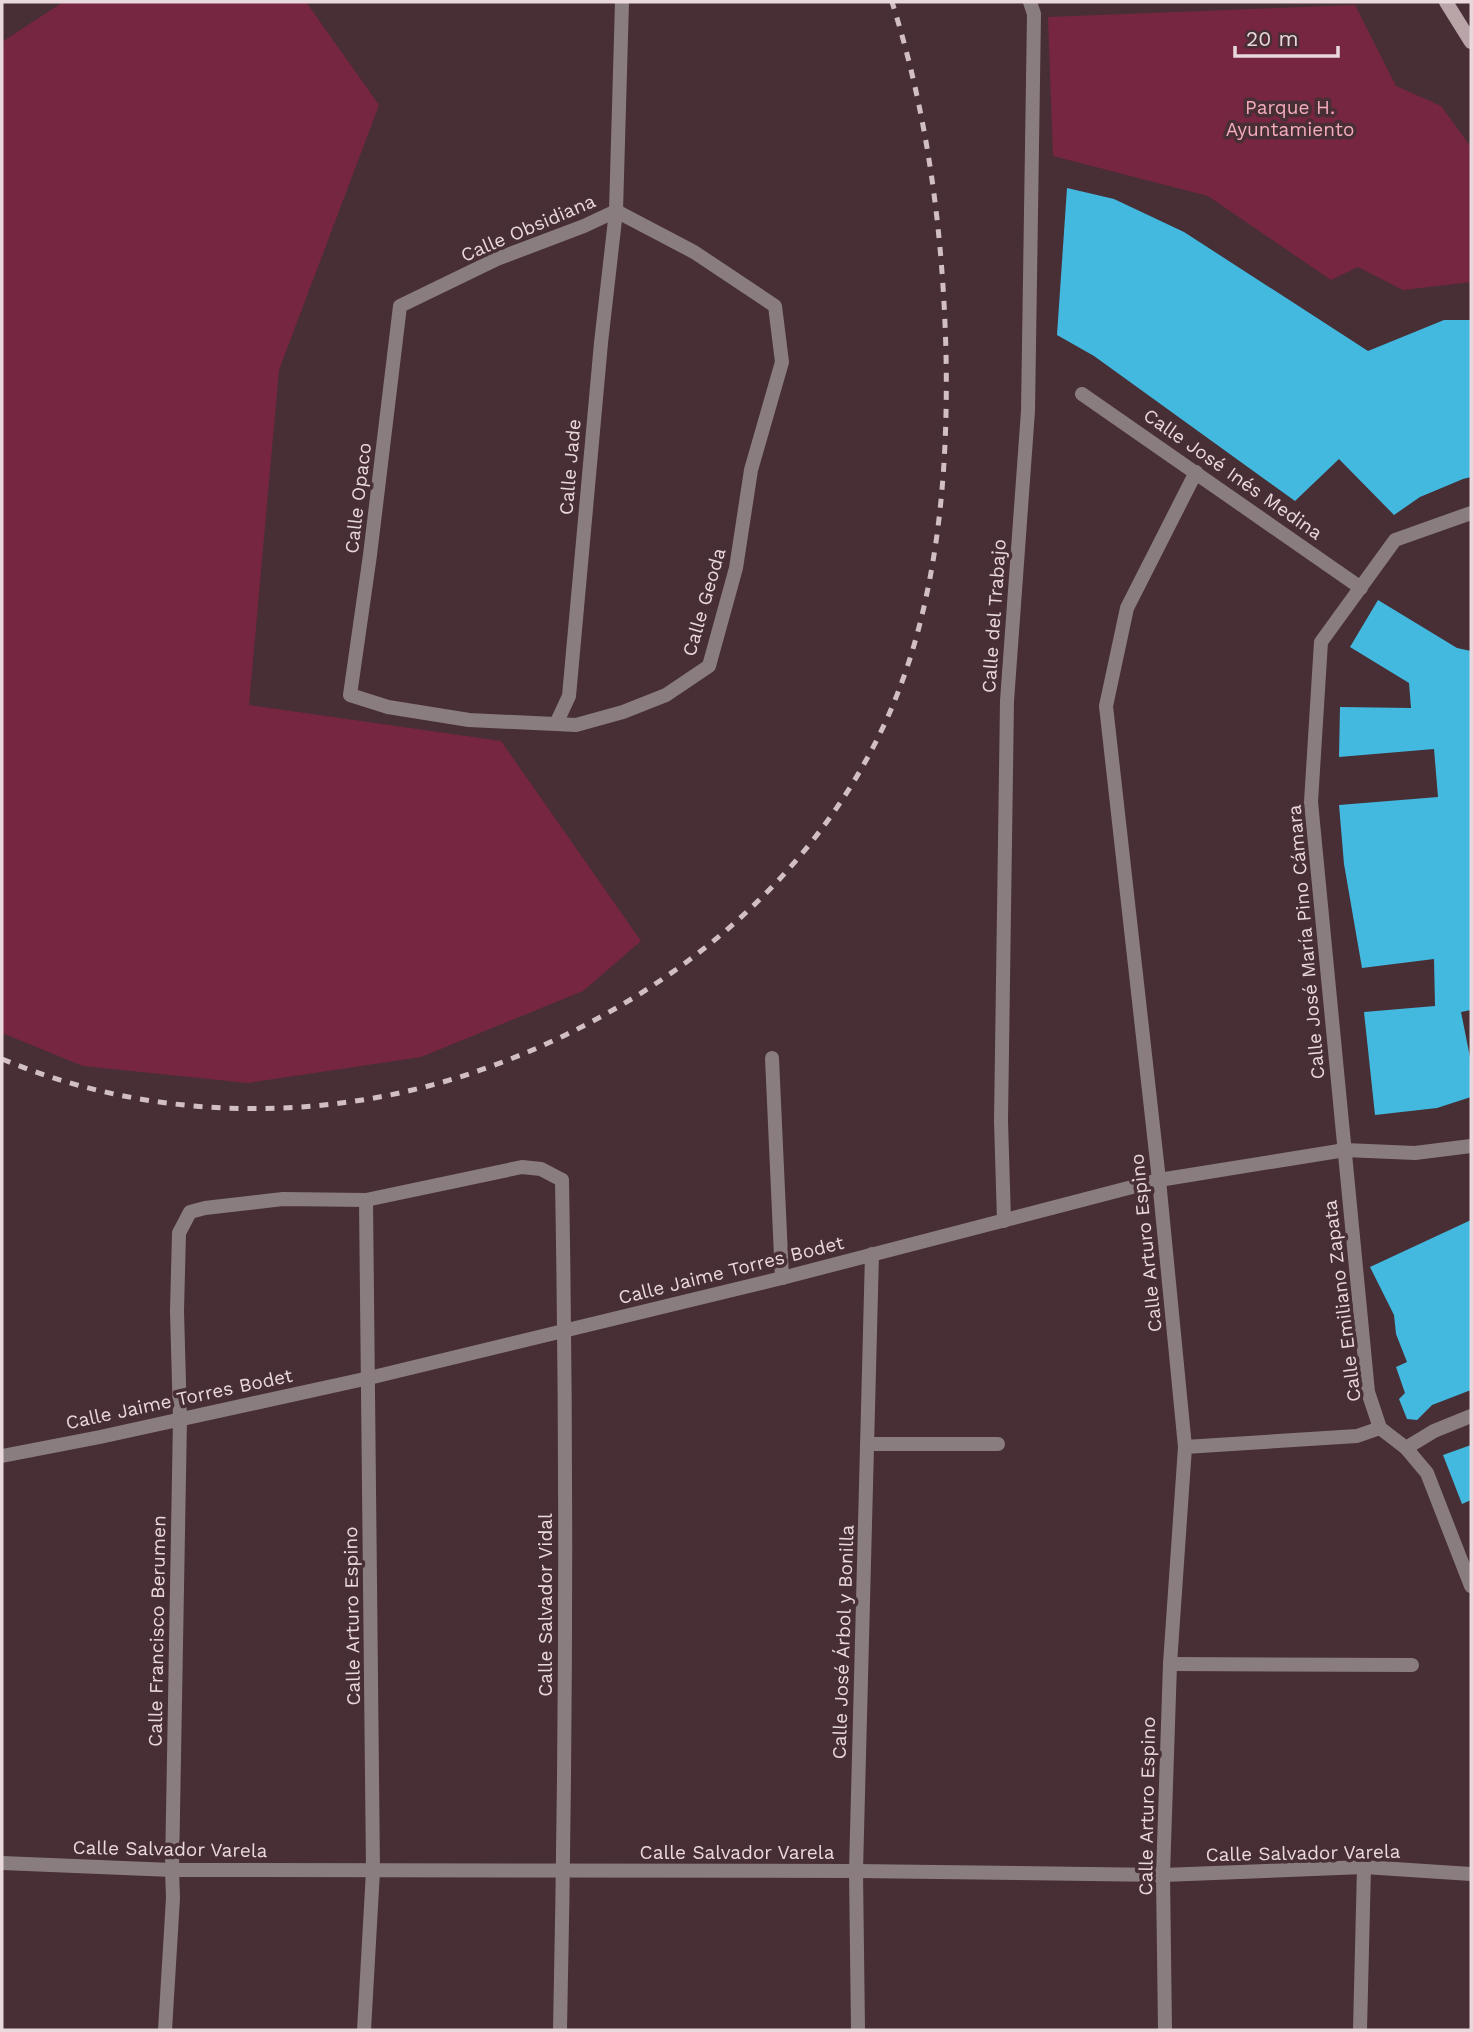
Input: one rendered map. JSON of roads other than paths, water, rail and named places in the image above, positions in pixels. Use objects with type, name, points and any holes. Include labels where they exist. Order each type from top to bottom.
[{"type":"main road","points":[[1446,2],[1471,42]]},
{"type":"street","name":"Calle Jade","points":[[556,724],[569,696],[615,211],[621,2]]},
{"type":"street","name":"Calle del Trabajo","points":[[1004,1221],[1001,1121],[1007,701],[1028,411],[1034,6]]},
{"type":"street","name":"Calle Obsidiana","points":[[400,306],[497,259],[584,226],[615,211],[694,252],[775,306]]},
{"type":"street","name":"Calle Opaco","points":[[350,695],[400,306]]},
{"type":"street","name":"Calle Geoda","points":[[350,695],[388,708],[469,720],[576,725],[623,712],[666,695],[709,666],[736,568],[751,470],[782,362],[775,306]]},
{"type":"street","name":"Calle José Inés Medina","points":[[1082,394],[1361,587]]},
{"type":"street","name":"Calle Arturo Espino","points":[[1165,2030],[1164,1875],[1170,1664],[1185,1447],[1159,1180],[1105,706],[1127,608],[1196,472]]},
{"type":"street","name":"Calle José María Pino Cámara","points":[[1345,1150],[1311,802],[1321,642],[1395,540],[1471,513]]},
{"type":"street","points":[[772,1058],[782,1278]]},
{"type":"street","name":"Calle Jaime Torres Bodet","points":[[2,1456],[369,1378],[782,1278],[1159,1180],[1345,1150],[1415,1153],[1471,1146]]},
{"type":"street","name":"Calle Emiliano Zapata","points":[[1345,1150],[1368,1392],[1380,1429]]},
{"type":"street","name":"Calle Salvador Vidal","points":[[366,1200],[522,1167],[541,1169],[562,1180],[565,1330],[564,1870],[560,2030]]},
{"type":"street","name":"Calle Francisco Berumen","points":[[165,2030],[173,1898],[180,1419],[177,1311],[179,1233],[190,1212],[205,1208],[283,1199],[366,1200]]},
{"type":"street","name":"Calle Arturo Espino","points":[[364,2030],[373,1871],[366,1200]]},
{"type":"street","name":"Calle José Árbol y Bonilla","points":[[858,2030],[856,1871],[872,1254]]},
{"type":"street","points":[[1406,1448],[1471,1416]]},
{"type":"street","points":[[1185,1447],[1357,1436],[1380,1429],[1406,1448],[1427,1473],[1471,1586]]},
{"type":"street","points":[[867,1444],[998,1444]]},
{"type":"street","points":[[1170,1664],[1412,1665]]},
{"type":"street","name":"Calle Salvador Varela","points":[[2,1863],[172,1870],[856,1871],[1164,1875],[1364,1867],[1471,1874]]},
{"type":"street","points":[[1360,2030],[1364,1867]]},
{"type":"railway","points":[[2,1059],[58,1079],[116,1095],[176,1104],[236,1108],[296,1107],[355,1101],[414,1090],[472,1073],[546,1044],[616,1008],[682,965],[743,915],[798,859],[845,796],[883,727],[912,652],[922,616],[941,504],[946,428],[946,353],[937,219],[924,131],[905,45],[892,2]]},
{"type":"park label","name":"Parque H. Ayuntamiento","points":[[1290,118]]}]
